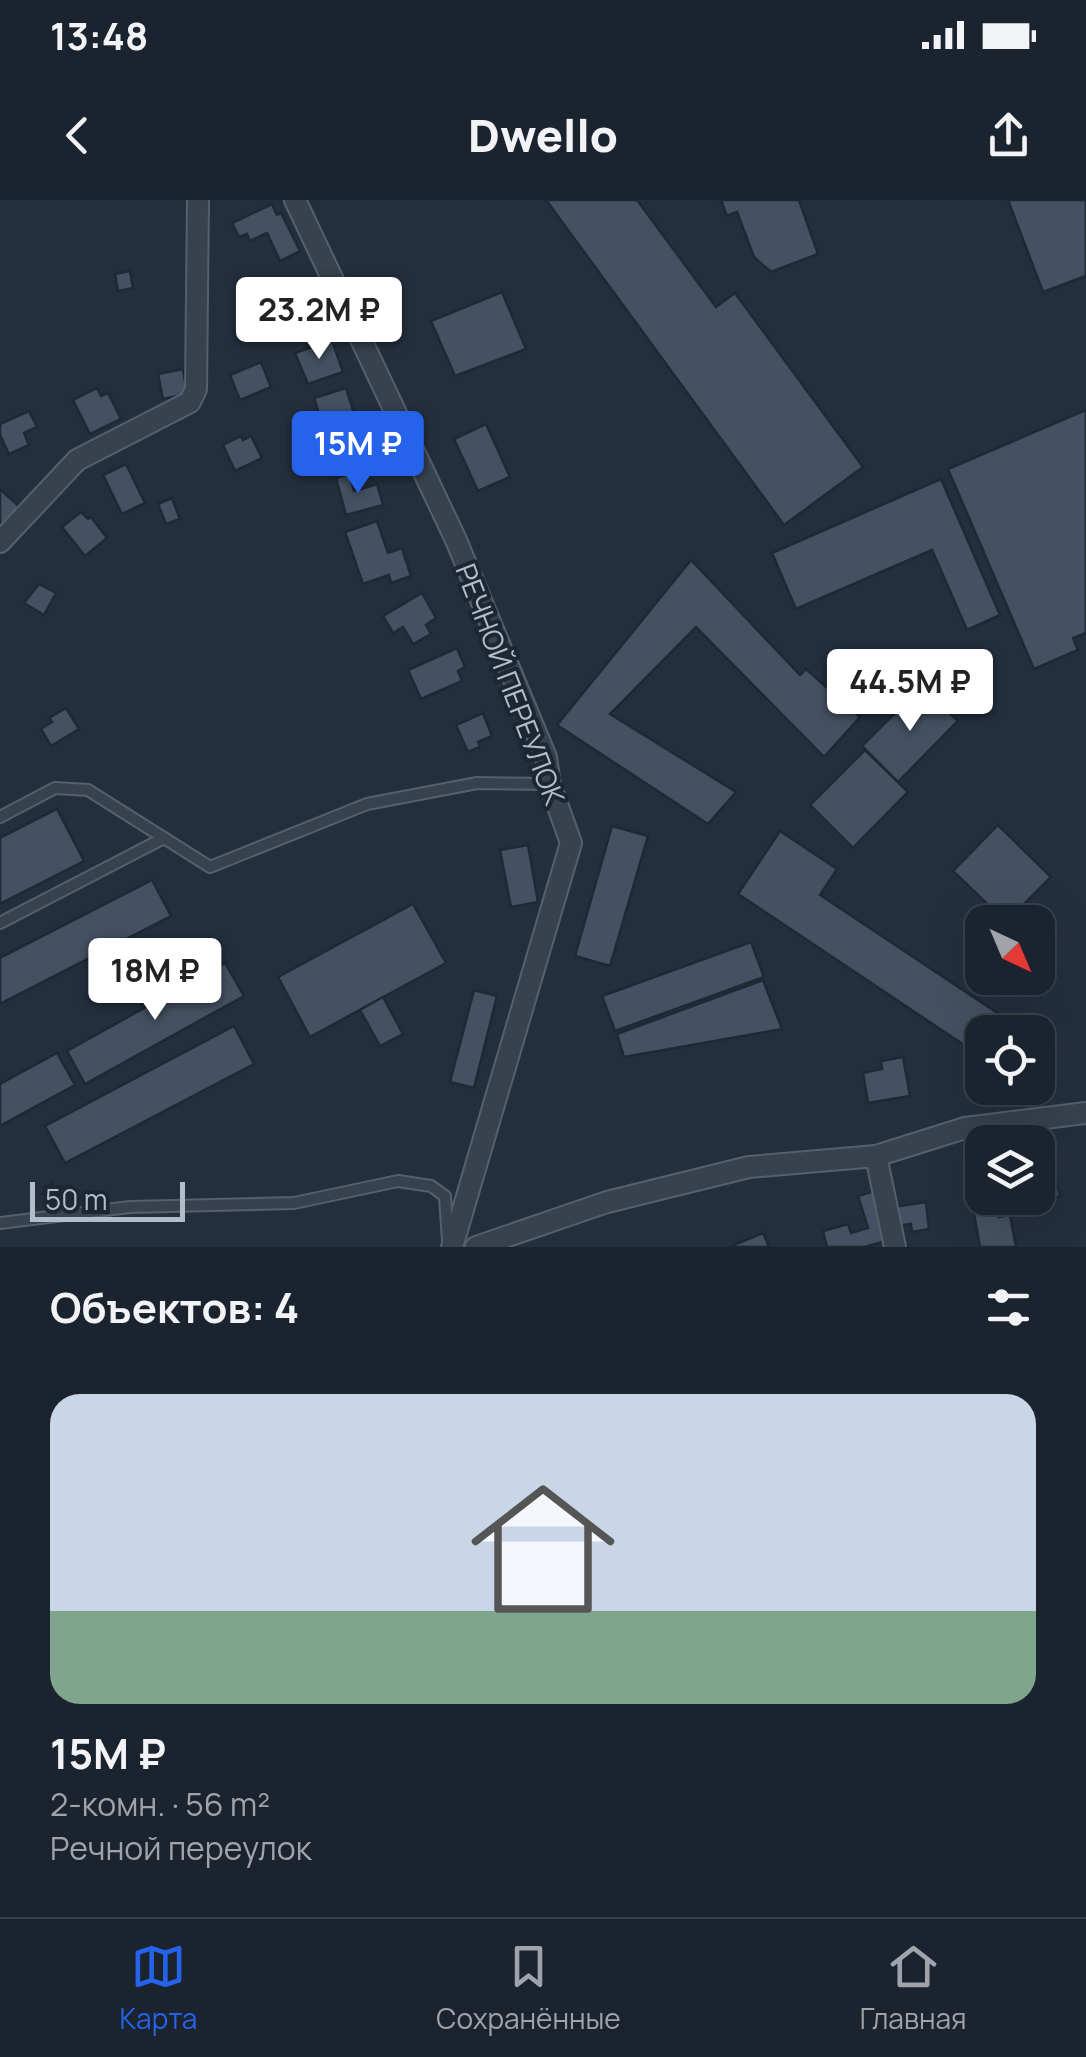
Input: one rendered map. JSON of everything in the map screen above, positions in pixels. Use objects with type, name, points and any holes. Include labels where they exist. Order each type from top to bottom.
[{"type":"street","points":[[0,542],[76,460],[190,402],[196,389],[198,200]]},
{"type":"street","name":"РЕЧНОЙ ПЕРЕУЛОК","points":[[294,200],[456,540],[546,757],[550,784],[571,843],[450,1247]]},
{"type":"street","points":[[476,1247],[608,1202],[749,1167],[876,1156],[966,1128],[1086,1113]]},
{"type":"street","points":[[876,1156],[895,1247]]},
{"type":"lane","points":[[0,817],[55,788],[88,790],[210,867],[368,804],[477,783],[550,784]]},
{"type":"lane","points":[[0,923],[164,838]]},
{"type":"lane","points":[[0,1223],[130,1207],[294,1204],[398,1181],[431,1186],[445,1196],[450,1247]]},
{"type":"building","points":[[546,200],[637,200],[716,307],[735,293],[863,467],[784,525]]},
{"type":"building","points":[[721,200],[799,200],[818,254],[771,272],[754,257],[737,212],[727,216]]},
{"type":"building","points":[[1008,200],[1086,200],[1086,276],[1043,292]]},
{"type":"building","points":[[272,204],[277,215],[281,213],[300,251],[280,261],[267,233],[250,241],[247,234],[239,237],[232,223]]},
{"type":"building","points":[[130,271],[133,288],[118,291],[115,274]]},
{"type":"building","points":[[306,281],[319,311],[272,327],[262,303]]},
{"type":"building","points":[[502,292],[526,349],[455,376],[431,321]]},
{"type":"building","points":[[332,340],[343,372],[308,384],[295,353]]},
{"type":"building","points":[[261,362],[271,387],[240,400],[230,375]]},
{"type":"building","points":[[183,369],[187,394],[163,399],[158,374]]},
{"type":"building","points":[[97,388],[101,396],[108,393],[121,419],[90,434],[73,400]]},
{"type":"building","points":[[346,388],[355,416],[330,425],[329,421],[322,423],[314,398]]},
{"type":"building","points":[[1086,410],[1086,633],[1073,638],[1078,650],[1034,669],[948,469]]},
{"type":"building","points":[[29,411],[37,427],[24,433],[29,445],[9,454],[0,435],[0,424]]},
{"type":"building","points":[[386,422],[395,441],[344,466],[332,442],[368,424],[371,429]]},
{"type":"building","points":[[486,424],[510,477],[478,491],[454,439]]},
{"type":"building","points":[[241,436],[243,440],[251,436],[262,458],[235,471],[223,445]]},
{"type":"building","points":[[126,464],[145,503],[122,514],[103,475]]},
{"type":"building","points":[[349,474],[354,491],[377,484],[383,505],[346,515],[336,478]]},
{"type":"building","points":[[941,479],[1000,615],[967,630],[932,550],[796,609],[772,553]]},
{"type":"building","points":[[0,491],[22,509],[0,539]]},
{"type":"building","points":[[172,498],[180,519],[166,524],[158,504]]},
{"type":"building","points":[[81,512],[88,519],[91,517],[107,538],[85,556],[62,527]]},
{"type":"building","points":[[377,521],[388,553],[402,548],[411,576],[391,583],[389,575],[363,584],[345,532]]},
{"type":"building","points":[[691,560],[800,675],[806,669],[860,717],[824,757],[696,627],[610,714],[736,792],[708,824],[557,725]]},
{"type":"building","points":[[39,584],[56,593],[44,615],[24,603]]},
{"type":"building","points":[[422,593],[436,618],[426,625],[431,634],[413,644],[403,627],[393,633],[383,616]]},
{"type":"building","points":[[457,648],[465,667],[458,671],[462,681],[421,699],[408,670]]},
{"type":"building","points":[[922,686],[958,721],[898,782],[862,746]]},
{"type":"building","points":[[66,708],[79,729],[51,746],[41,729],[52,722],[49,718]]},
{"type":"building","points":[[483,713],[492,736],[468,752],[456,725]]},
{"type":"building","points":[[865,750],[908,792],[853,848],[810,805]]},
{"type":"building","points":[[57,809],[84,861],[0,904],[0,838]]},
{"type":"building","points":[[998,825],[1051,877],[1023,905],[988,905],[953,871]]},
{"type":"building","points":[[612,826],[648,836],[610,966],[575,956]]},
{"type":"building","points":[[780,831],[837,869],[820,895],[1000,1015],[965,1015],[965,1046],[738,894]]},
{"type":"building","points":[[528,845],[538,902],[511,907],[500,850]]},
{"type":"building","points":[[152,880],[171,916],[0,1004],[0,958]]},
{"type":"building","points":[[413,904],[446,963],[310,1037],[278,977]]},
{"type":"building","points":[[751,942],[764,977],[615,1031],[602,996]]},
{"type":"building","points":[[225,963],[244,996],[85,1084],[67,1051]]},
{"type":"building","points":[[763,980],[782,1029],[624,1057],[617,1034]]},
{"type":"building","points":[[474,990],[497,996],[474,1088],[450,1082]]},
{"type":"building","points":[[383,997],[403,1034],[380,1046],[360,1010]]},
{"type":"building","points":[[234,1026],[254,1064],[65,1163],[45,1126]]},
{"type":"building","points":[[57,1053],[75,1085],[0,1126],[0,1084]]},
{"type":"building","points":[[903,1057],[910,1096],[868,1103],[863,1073],[882,1069],[881,1061]]},
{"type":"building","points":[[875,1191],[889,1240],[865,1247],[827,1247],[823,1231],[848,1224],[851,1233],[868,1228],[858,1196]]},
{"type":"building","points":[[926,1202],[929,1229],[912,1232],[911,1224],[896,1226],[894,1207]]},
{"type":"building","points":[[974,1215],[1010,1215],[1016,1247],[980,1247]]},
{"type":"building","points":[[763,1233],[769,1247],[729,1247]]}]
